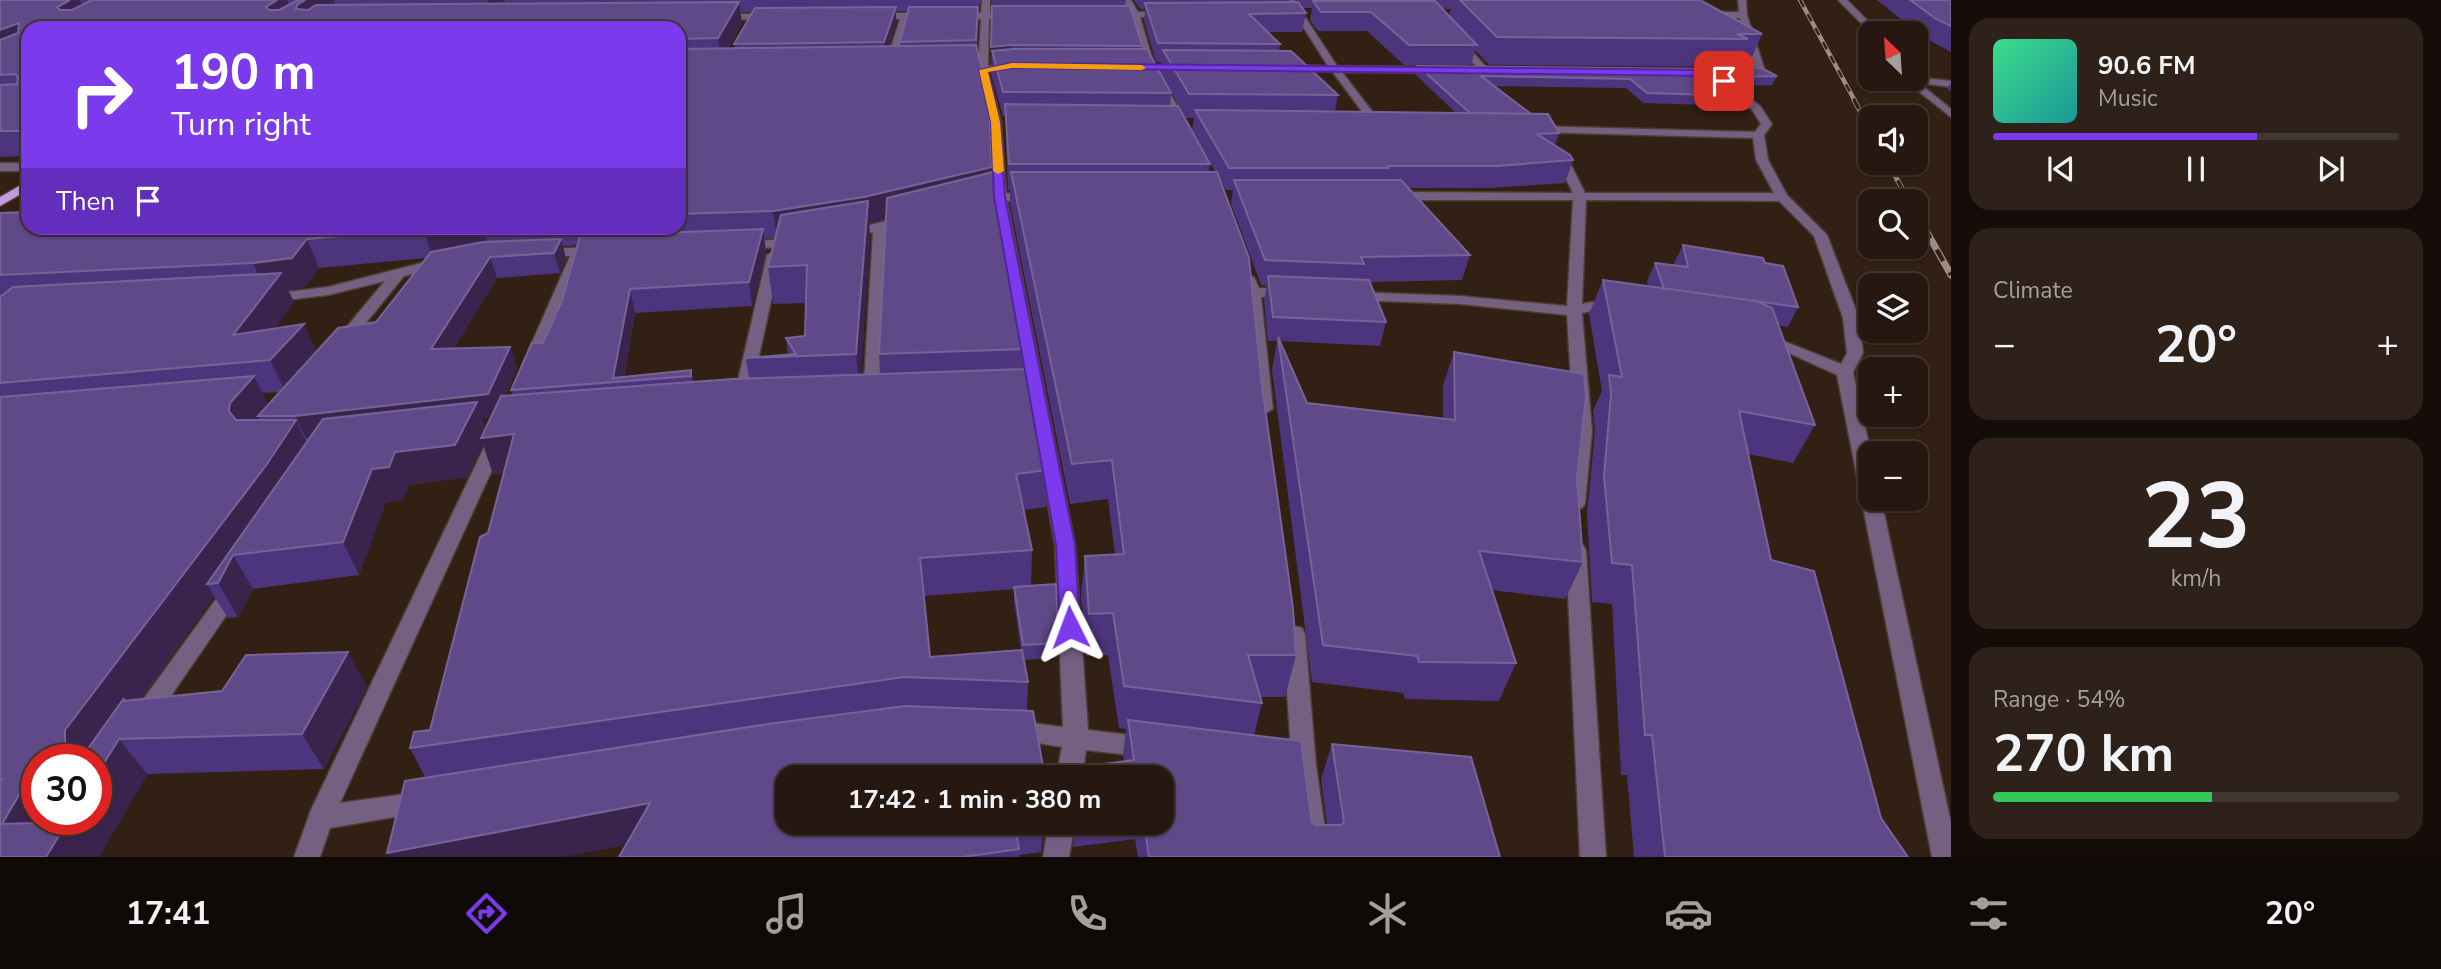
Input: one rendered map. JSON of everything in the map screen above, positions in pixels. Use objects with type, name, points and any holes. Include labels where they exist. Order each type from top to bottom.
[{"type":"main road","points":[[0,202],[21,189]]},
{"type":"street","points":[[1290,0],[1334,68],[1379,127]]},
{"type":"street","points":[[1685,73],[1753,74],[1760,71],[1743,15],[1742,0]]},
{"type":"street","points":[[1842,0],[1864,21]]},
{"type":"street","points":[[1094,15],[1131,7],[1176,15]]},
{"type":"street","points":[[1131,7],[1151,68],[1194,147]]},
{"type":"street","points":[[863,16],[905,16],[986,8],[1026,15]]},
{"type":"street","points":[[986,8],[979,64],[1002,122],[1000,197],[1030,396],[1065,545],[1076,736],[1071,765]]},
{"type":"street","points":[[704,17],[750,14],[780,16]]},
{"type":"street","points":[[746,29],[750,14]]},
{"type":"street","points":[[1287,14],[1314,14]]},
{"type":"street","points":[[1689,15],[1743,15]]},
{"type":"street","points":[[891,62],[905,16]]},
{"type":"street","points":[[1450,33],[1485,71]]},
{"type":"street","points":[[877,63],[904,62]]},
{"type":"street","points":[[979,64],[1026,66]]},
{"type":"street","points":[[1281,68],[1457,70]]},
{"type":"street","points":[[1471,70],[1498,71]]},
{"type":"street","points":[[1712,73],[1756,108],[1767,124],[1758,135],[1762,159],[1782,197],[1820,235],[1851,318],[1855,353],[1845,372],[1859,441]]},
{"type":"street","points":[[1928,81],[1951,84]]},
{"type":"street","points":[[1923,91],[1951,114]]},
{"type":"street","points":[[1365,127],[1392,127]]},
{"type":"street","points":[[1521,129],[1758,135]]},
{"type":"street","points":[[1547,129],[1580,195],[1574,312],[1583,431],[1574,513],[1593,857]]},
{"type":"street","points":[[0,167],[21,167]]},
{"type":"street","points":[[1385,196],[1782,197]]},
{"type":"street","points":[[960,207],[1000,197],[1041,197]]},
{"type":"street","points":[[831,237],[920,217]]},
{"type":"street","points":[[871,402],[880,227]]},
{"type":"street","points":[[724,246],[776,245],[807,241]]},
{"type":"street","points":[[739,406],[776,245]]},
{"type":"street","points":[[527,253],[619,250]]},
{"type":"street","points":[[523,382],[579,251]]},
{"type":"street","points":[[253,299],[328,291],[450,261]]},
{"type":"street","points":[[1244,268],[1253,292],[1266,424]]},
{"type":"street","points":[[327,359],[400,272]]},
{"type":"street","points":[[1253,292],[1308,294]]},
{"type":"street","points":[[1336,295],[1460,300],[1574,312],[1592,306],[1633,312]]},
{"type":"street","points":[[1756,335],[1845,372]]},
{"type":"street","points":[[307,857],[320,818],[501,421]]},
{"type":"street","points":[[1874,511],[1945,857]]},
{"type":"street","points":[[131,735],[247,570]]},
{"type":"street","points":[[1292,622],[1304,765],[1316,857]]},
{"type":"street","points":[[998,730],[1076,736],[1170,749]]},
{"type":"street","points":[[1278,762],[1304,765]]},
{"type":"street","points":[[320,818],[444,799]]},
{"type":"street","points":[[1056,857],[1060,835]]},
{"type":"building","points":[[0,0],[70,0],[57,7],[60,10],[72,10],[92,0],[277,0],[266,7],[269,10],[279,10],[298,0],[305,0],[297,5],[296,9],[308,10],[316,5],[739,2],[718,38],[686,39],[686,21],[21,21],[21,131],[0,131],[0,85],[17,84],[18,77],[15,74],[0,75],[0,40],[18,33],[19,23],[0,30]]},
{"type":"building","points":[[1460,0],[1700,0],[1762,34],[1737,34],[1748,39],[1497,37]]},
{"type":"building","points":[[1910,0],[1951,0],[1951,26],[1936,19]]},
{"type":"building","points":[[1313,1],[1435,1],[1477,45],[1409,45],[1371,12],[1321,12]]},
{"type":"building","points":[[1298,2],[1306,13],[1249,14],[1280,44],[1158,43],[1145,3]]},
{"type":"building","points":[[992,6],[1130,6],[1142,46],[991,47]]},
{"type":"building","points":[[896,7],[884,42],[734,44],[755,8]]},
{"type":"building","points":[[909,7],[978,7],[976,40],[900,42]]},
{"type":"building","points":[[976,45],[989,98],[992,167],[864,197],[773,211],[686,214],[686,49]]},
{"type":"building","points":[[1147,49],[1171,93],[1003,92],[992,51]]},
{"type":"building","points":[[1163,50],[1291,51],[1338,95],[1189,94]]},
{"type":"building","points":[[1418,66],[1714,69],[1747,96],[1647,93],[1630,79],[1481,76],[1531,114],[1470,113]]},
{"type":"building","points":[[1761,68],[1777,76],[1744,77],[1735,70]]},
{"type":"building","points":[[1005,104],[1178,106],[1210,164],[1009,164]]},
{"type":"building","points":[[1195,110],[1548,114],[1559,133],[1537,134],[1570,155],[1573,160],[1497,166],[1229,168]]},
{"type":"building","points":[[993,172],[1026,349],[879,354],[887,198]]},
{"type":"building","points":[[1011,172],[1217,172],[1249,258],[1262,386],[1293,608],[1296,655],[1248,655],[1262,703],[1124,686],[1113,613],[1089,614],[1085,556],[1124,554],[1112,460],[1072,464]]},
{"type":"building","points":[[1234,180],[1401,180],[1470,255],[1361,257],[1364,264],[1265,260]]},
{"type":"building","points":[[868,201],[856,354],[746,358],[796,354],[786,338],[805,336],[807,265],[768,267],[781,215]]},
{"type":"building","points":[[21,212],[21,235],[353,235],[307,239],[292,258],[253,263],[0,275],[0,213]]},
{"type":"building","points":[[763,229],[749,282],[630,289],[613,378],[691,370],[691,376],[511,390],[532,343],[543,343],[562,301],[580,236],[686,235],[686,232]]},
{"type":"building","points":[[561,239],[554,253],[490,257],[431,349],[510,347],[488,394],[295,416],[258,416],[338,328],[376,322],[431,252],[483,242]]},
{"type":"building","points":[[1683,245],[1763,258],[1765,263],[1783,266],[1798,307],[1664,289],[1655,263],[1688,267]]},
{"type":"building","points":[[281,273],[233,335],[304,324],[270,360],[0,383],[0,297],[13,287]]},
{"type":"building","points":[[1268,276],[1369,280],[1386,322],[1273,317]]},
{"type":"building","points":[[1603,280],[1756,301],[1772,308],[1815,425],[1739,411],[1771,560],[1814,571],[1881,818],[1908,857],[1665,857],[1652,735],[1645,735],[1632,565],[1612,563],[1604,476],[1611,394],[1609,375],[1622,377]]},
{"type":"building","points":[[1278,337],[1307,403],[1455,420],[1454,352],[1584,374],[1586,397],[1577,478],[1583,562],[1479,551],[1516,663],[1419,662],[1417,656],[1323,645]]},
{"type":"building","points":[[1029,369],[1048,470],[1016,474],[1032,550],[920,558],[930,657],[1022,650],[1028,682],[904,677],[410,748],[414,732],[430,730],[480,537],[488,533],[514,434],[481,438],[501,396],[733,379]]},
{"type":"building","points":[[254,376],[230,403],[229,411],[236,420],[296,420],[267,464],[65,730],[65,744],[21,744],[21,792],[2,824],[21,823],[21,835],[59,835],[46,857],[0,857],[0,397]]},
{"type":"building","points":[[477,402],[455,445],[395,452],[389,467],[372,469],[343,542],[233,555],[218,583],[207,584],[323,419]]},
{"type":"building","points":[[1056,584],[1058,643],[1023,645],[1014,587]]},
{"type":"building","points":[[348,652],[302,734],[119,739],[112,750],[112,744],[91,744],[124,698],[123,701],[222,691],[246,655]]},
{"type":"building","points":[[905,706],[1033,711],[1043,765],[775,765],[775,835],[1016,835],[1019,849],[962,857],[619,857],[650,803],[387,853],[405,781],[768,724]]},
{"type":"building","points":[[1128,720],[1301,741],[1312,823],[1315,825],[1341,825],[1344,822],[1332,744],[1471,757],[1500,857],[1149,857],[1146,835],[1174,835],[1174,765],[1096,765],[1134,760]]},
{"type":"railway","points":[[1800,0],[1855,101]]},
{"type":"railway","points":[[1854,100],[1858,107]]},
{"type":"railway","points":[[1895,175],[1902,189]]},
{"type":"railway","points":[[1928,234],[1951,275]]},
{"type":"slow traffic","points":[[998,171],[996,122],[983,70],[1012,65],[1142,68]]},
{"type":"route","points":[[1070,627],[1065,545],[1000,197],[996,122],[983,70],[1012,65],[1712,73],[1724,81]]}]
